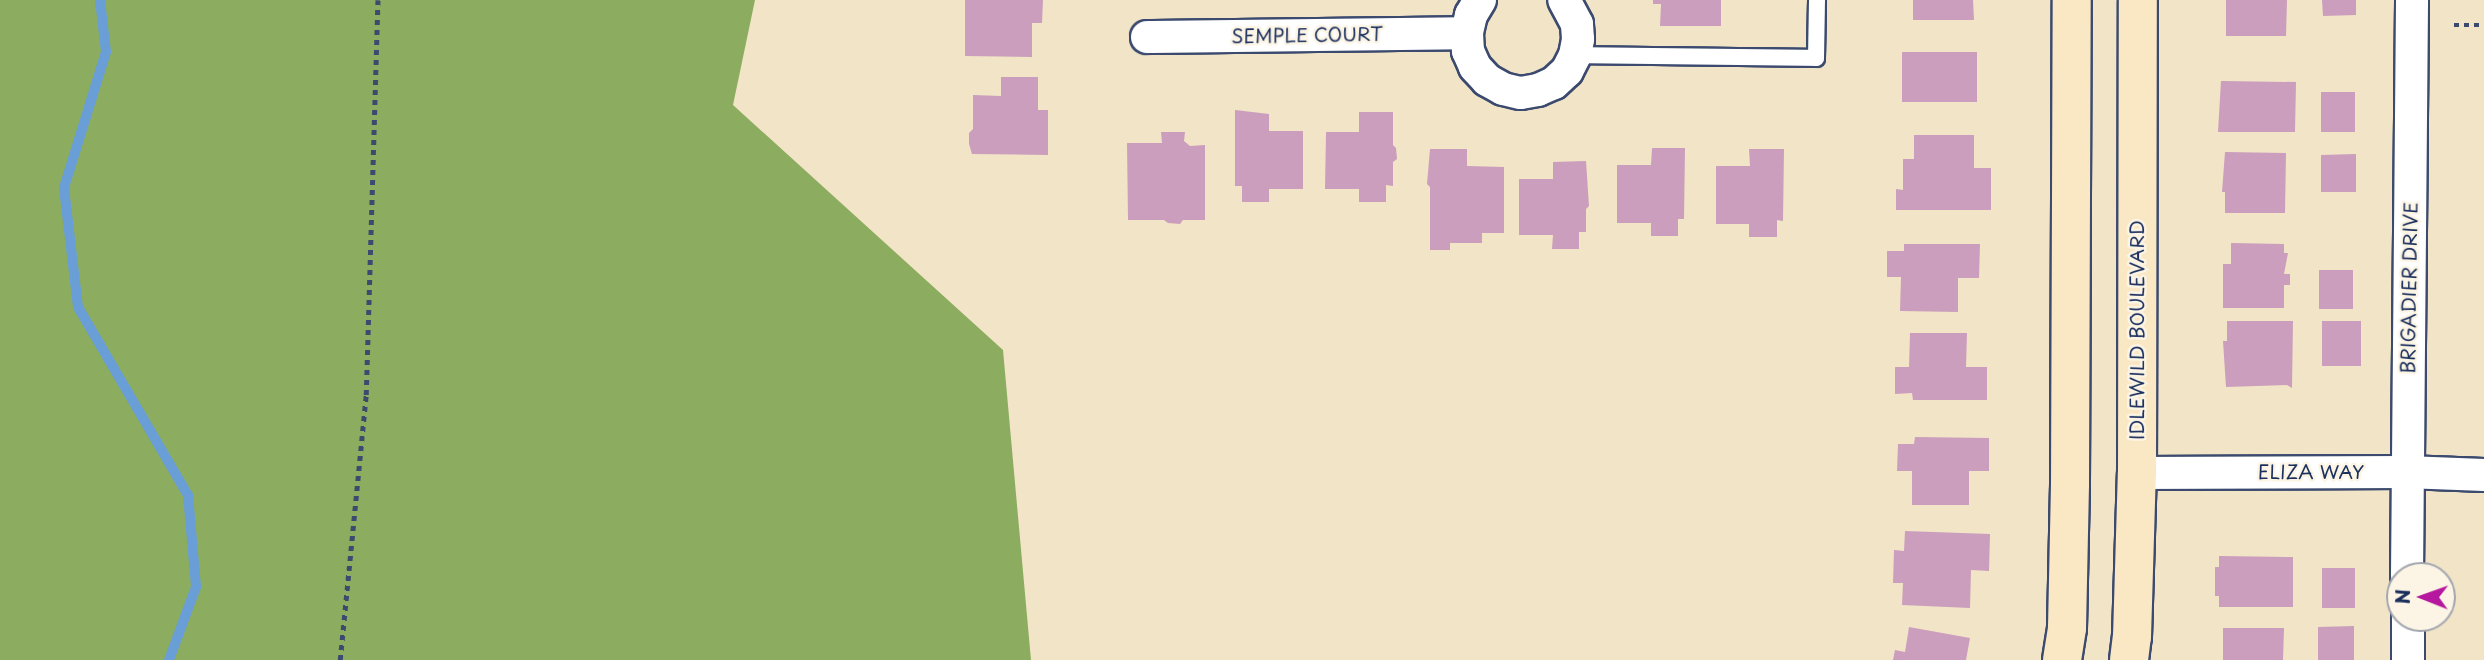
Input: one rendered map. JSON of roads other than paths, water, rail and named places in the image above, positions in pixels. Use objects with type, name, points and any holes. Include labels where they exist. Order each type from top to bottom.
[{"type":"street","points":[[1480,0],[1471,15],[1467,33],[1468,51],[1475,67],[1488,80],[1503,89],[1521,93],[1554,83],[1567,71],[1575,55],[1577,24],[1564,0]]},
{"type":"street","points":[[2062,660],[2067,628],[2070,497],[2072,0]]},
{"type":"street","name":"IDLEWILD BOULEVARD","points":[[2129,660],[2137,473],[2138,0]]},
{"type":"street","name":"BRIGADIER DRIVE","points":[[2407,562],[2412,0]]},
{"type":"street","name":"SEMPLE COURT","points":[[1147,37],[1467,33]]},
{"type":"street","name":"ELIZA WAY","points":[[2137,473],[2406,472],[2484,475]]},
{"type":"street","points":[[2408,632],[2408,660]]},
{"type":"lane","points":[[1575,55],[1816,58],[1817,0]]},
{"type":"waterway","points":[[100,0],[106,52],[64,188],[78,307],[188,495],[196,587],[169,660]]}]
